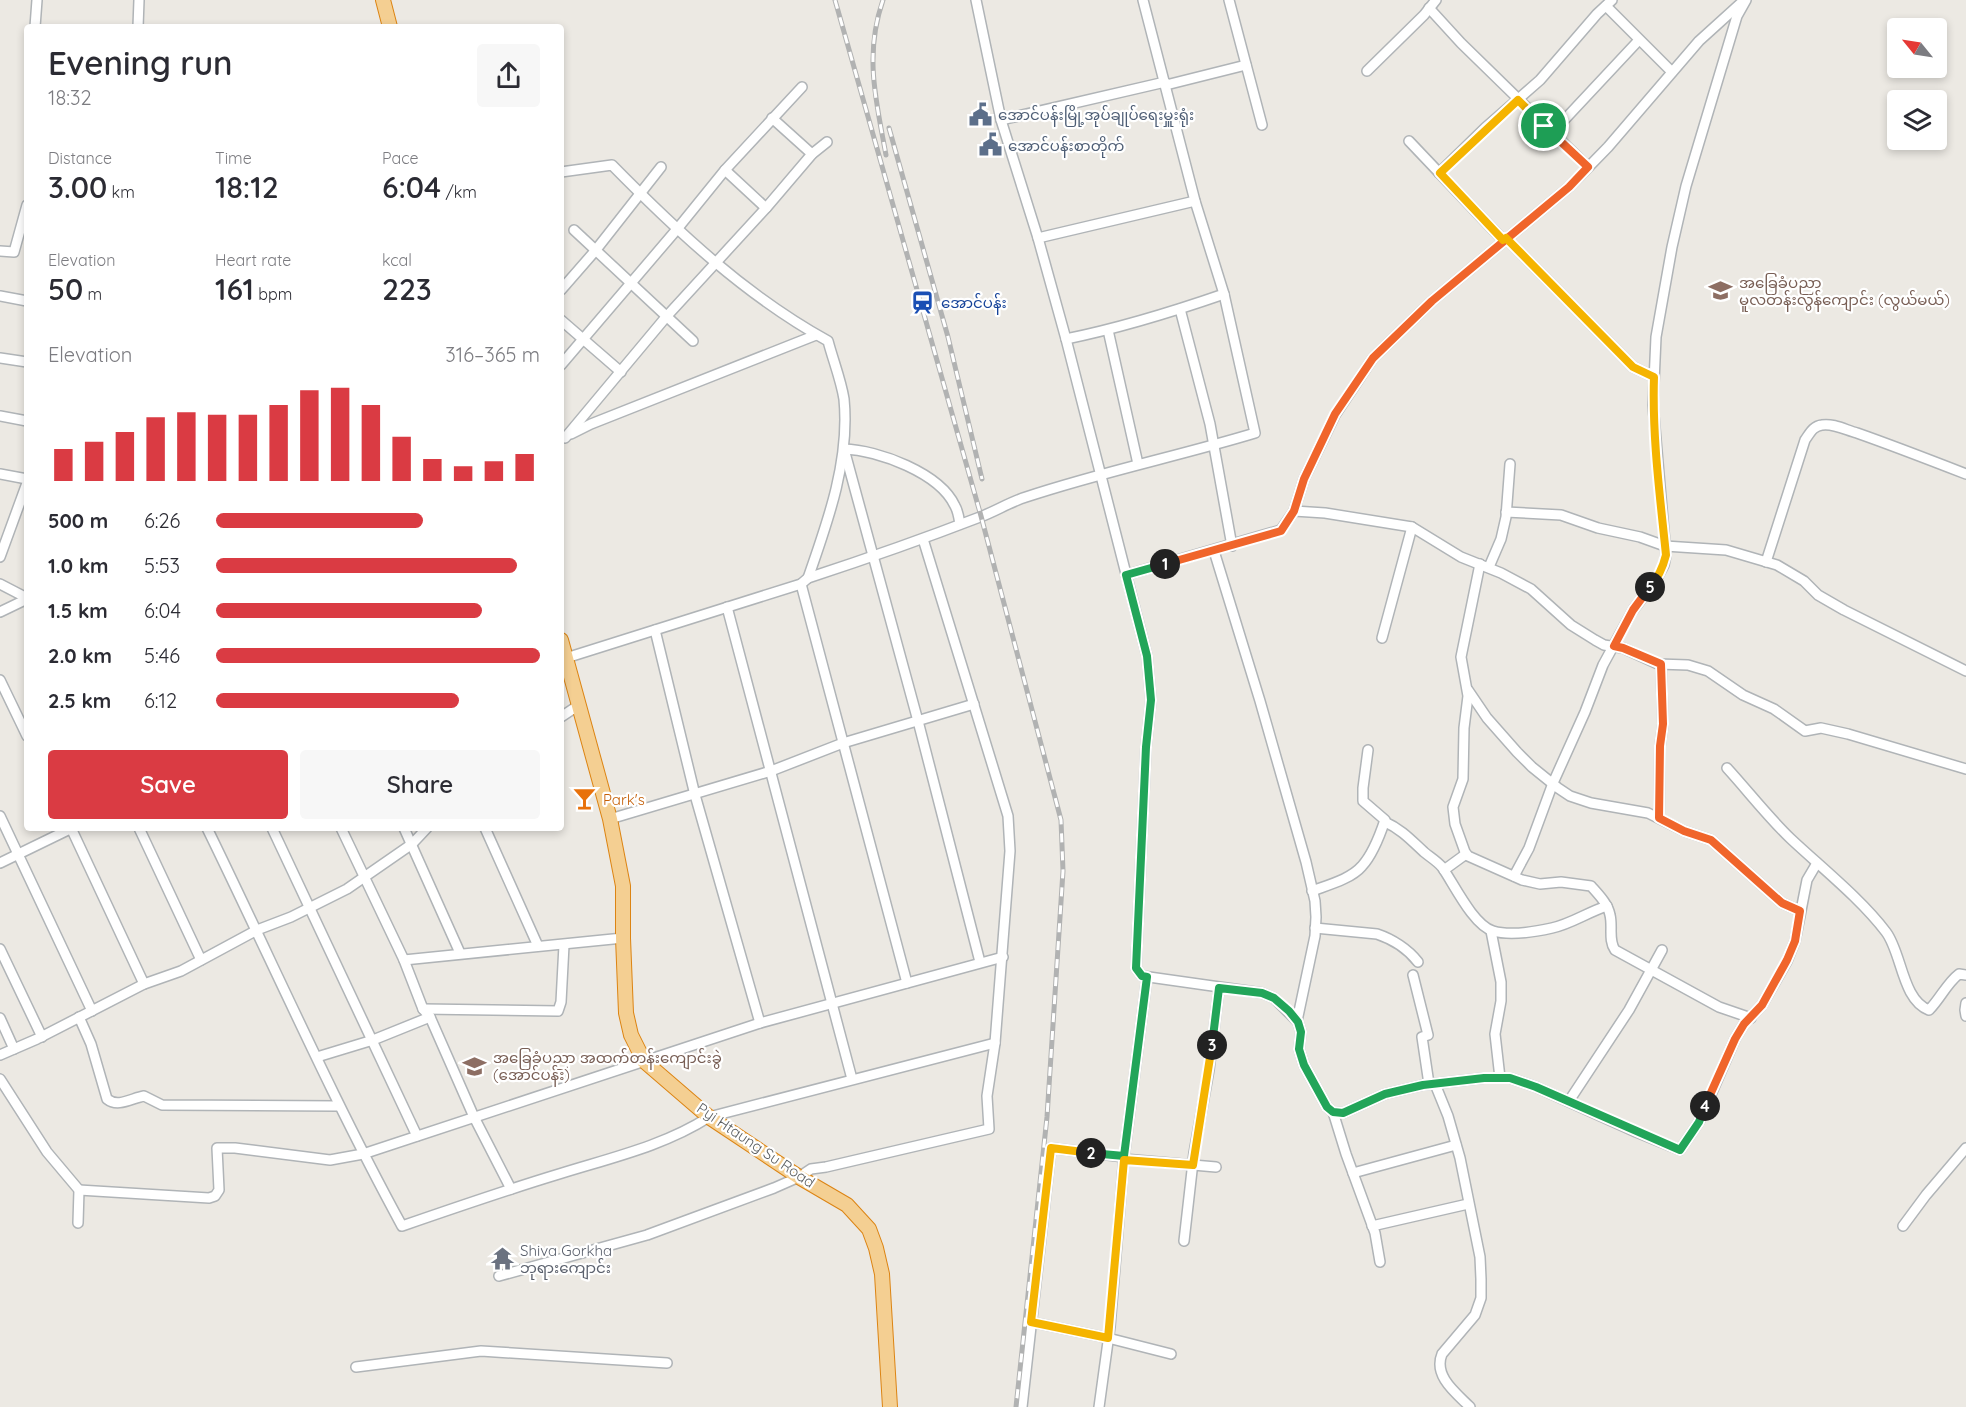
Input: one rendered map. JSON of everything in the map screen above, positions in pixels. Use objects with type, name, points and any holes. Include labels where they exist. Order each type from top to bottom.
[{"type":"highway","points":[[383,0],[389,24]]},
{"type":"highway","name":"Pyi Htaung Su Road","points":[[564,651],[610,819],[623,886],[626,1013],[631,1035],[644,1061],[709,1117],[800,1177],[846,1204],[869,1230],[882,1274],[890,1407]]},
{"type":"street","points":[[36,24],[37,0]]},
{"type":"street","points":[[138,24],[139,0]]},
{"type":"street","points":[[976,0],[1001,120],[1038,238],[1066,339],[1147,656],[1151,700],[1146,747],[1136,968],[1142,976],[1147,977],[1262,993],[1282,1004],[1297,1021],[1301,1032],[1299,1049],[1304,1065],[1327,1107],[1333,1112],[1372,1226],[1380,1262]]},
{"type":"street","points":[[566,658],[874,557],[1023,498],[1100,474],[1255,434],[1224,294],[1195,201],[1143,0]]},
{"type":"street","points":[[1229,0],[1262,125]]},
{"type":"street","points":[[1126,575],[1281,531],[1294,511],[1304,479],[1335,414],[1373,358],[1432,301],[1569,187],[1608,147],[1699,41],[1745,0]]},
{"type":"street","points":[[1514,876],[1541,817],[1603,665],[1633,610],[1656,580],[1664,565],[1666,555],[1653,405],[1656,337],[1672,247],[1689,174],[1733,28],[1745,0]]},
{"type":"street","points":[[1440,173],[1540,80],[1609,3],[1640,40],[1672,72]]},
{"type":"street","points":[[1368,71],[1433,4],[1461,43],[1588,167]]},
{"type":"street","points":[[1721,21],[1733,28]]},
{"type":"street","points":[[1552,133],[1640,40]]},
{"type":"street","points":[[1001,120],[1246,65]]},
{"type":"street","points":[[564,362],[725,170],[802,87]]},
{"type":"street","points":[[772,118],[812,154]]},
{"type":"street","points":[[1409,141],[1633,367],[1654,377]]},
{"type":"street","points":[[564,437],[666,317],[812,154],[827,142]]},
{"type":"street","points":[[564,172],[612,165],[640,194],[744,287],[828,341],[844,398],[844,449],[825,528],[804,581],[843,743],[907,982]]},
{"type":"street","points":[[564,287],[595,251],[661,166]]},
{"type":"street","points":[[725,170],[766,208]]},
{"type":"street","points":[[1038,238],[1195,201]]},
{"type":"street","points":[[0,251],[14,252],[24,216]]},
{"type":"street","points":[[574,230],[693,341]]},
{"type":"street","points":[[1066,339],[1108,330],[1224,294]]},
{"type":"street","points":[[0,296],[24,300]]},
{"type":"street","points":[[1180,309],[1214,446],[1232,546]]},
{"type":"street","points":[[564,323],[621,372]]},
{"type":"street","points":[[1108,330],[1138,464]]},
{"type":"street","points":[[564,438],[591,424],[816,335]]},
{"type":"street","points":[[0,358],[24,362]]},
{"type":"street","points":[[0,416],[24,420]]},
{"type":"street","points":[[1766,562],[1805,440],[1816,426],[1825,424],[1835,426],[1891,444],[1966,474]]},
{"type":"street","points":[[844,449],[859,449],[879,454],[919,472],[939,486],[955,504],[960,524]]},
{"type":"street","points":[[844,449],[918,721],[980,962]]},
{"type":"street","points":[[1510,464],[1501,539],[1484,566],[1461,657],[1468,696],[1462,779],[1453,807],[1455,824],[1466,854],[1514,876],[1540,884],[1561,882],[1591,886],[1610,913],[1612,945],[1615,950],[1719,1007],[1751,1018]]},
{"type":"street","points":[[0,474],[24,480]]},
{"type":"street","points":[[0,557],[24,489]]},
{"type":"street","points":[[1294,511],[1325,513],[1412,527],[1461,557],[1531,589],[1571,625],[1604,645],[1623,648],[1661,664],[1688,665],[1708,671],[1743,694],[1774,709],[1805,731],[1821,728],[1848,734],[1966,769]]},
{"type":"street","points":[[1506,512],[1561,515],[1598,528],[1640,537],[1665,546],[1726,550],[1777,565],[1804,581],[1818,595],[1844,610],[1966,671]]},
{"type":"street","points":[[1382,638],[1412,527]]},
{"type":"street","points":[[500,1276],[647,1235],[774,1188],[800,1177],[811,1169],[989,1129],[987,1096],[995,1043],[1010,851],[1008,816],[923,539]]},
{"type":"street","points":[[1214,551],[1260,701],[1306,862],[1312,891],[1316,917],[1315,928],[1297,1021]]},
{"type":"street","points":[[0,584],[24,596]]},
{"type":"street","points":[[0,612],[24,600]]},
{"type":"street","points":[[727,607],[852,1079]]},
{"type":"street","points":[[655,630],[695,795],[760,1023]]},
{"type":"street","points":[[1659,818],[1660,746],[1663,724],[1661,664]]},
{"type":"street","points":[[0,680],[24,730]]},
{"type":"street","points":[[1466,688],[1487,718],[1517,752],[1532,767],[1570,796],[1591,803],[1648,813],[1684,831],[1711,840],[1782,903],[1800,911]]},
{"type":"street","points":[[610,819],[771,771],[843,743],[974,704]]},
{"type":"street","points":[[564,715],[579,705]]},
{"type":"street","points":[[1368,750],[1363,801],[1385,820],[1384,822],[1407,835],[1444,870],[1473,914],[1491,931],[1501,982],[1501,1001],[1495,1035],[1500,1078]]},
{"type":"street","points":[[1727,768],[1789,837],[1887,933],[1918,1004],[1929,1010],[1939,1000],[1954,977],[1959,974],[1966,975]]},
{"type":"street","points":[[0,816],[92,1011]]},
{"type":"street","points":[[1312,891],[1337,882],[1362,866],[1384,822]]},
{"type":"street","points":[[0,863],[65,831]]},
{"type":"street","points":[[72,831],[144,984]]},
{"type":"street","points":[[139,831],[201,960]]},
{"type":"street","points":[[208,831],[257,930],[273,970],[317,1057],[338,1106],[402,1226],[637,1150],[688,1130],[709,1117],[995,1043]]},
{"type":"street","points":[[273,831],[417,1136]]},
{"type":"street","points":[[342,831],[404,960],[423,1009],[430,1017],[474,1118],[511,1189]]},
{"type":"street","points":[[406,831],[460,953]]},
{"type":"street","points":[[0,1055],[42,1037],[144,984],[181,971],[257,930],[291,917],[347,889],[412,844],[425,831]]},
{"type":"street","points":[[486,831],[538,946]]},
{"type":"street","points":[[1444,870],[1466,854]]},
{"type":"street","points":[[1333,1112],[1343,1113],[1385,1094],[1432,1084],[1484,1078],[1510,1078],[1536,1087],[1680,1150],[1699,1122],[1735,1039],[1744,1024],[1762,1005],[1787,960],[1795,941],[1807,880],[1817,863]]},
{"type":"street","points":[[1491,931],[1510,933],[1554,928],[1607,906]]},
{"type":"street","points":[[1315,928],[1377,934],[1396,943],[1418,962]]},
{"type":"street","points":[[404,960],[623,938]]},
{"type":"street","points":[[423,1009],[558,1011],[561,1002],[564,945]]},
{"type":"street","points":[[0,949],[42,1037]]},
{"type":"street","points":[[1569,1101],[1629,1010],[1662,950]]},
{"type":"street","points":[[79,1190],[209,1198],[215,1196],[219,1190],[217,1148],[235,1148],[330,1160],[363,1154],[760,1023],[1003,957]]},
{"type":"street","points":[[1413,975],[1428,1035],[1422,1037],[1432,1084],[1448,1116],[1456,1145],[1479,1257],[1481,1298],[1475,1315],[1442,1354],[1439,1362],[1447,1384],[1470,1407]]},
{"type":"street","points":[[1099,1407],[1108,1338],[1124,1158],[1147,977]]},
{"type":"street","points":[[1184,1241],[1219,988]]},
{"type":"street","points":[[1966,1003],[1966,1016]]},
{"type":"street","points":[[79,1017],[91,1044],[107,1099],[111,1103],[144,1096],[162,1105],[338,1106]]},
{"type":"street","points":[[317,1057],[373,1040],[430,1017]]},
{"type":"street","points":[[0,1018],[14,1049]]},
{"type":"street","points":[[0,1079],[47,1152],[79,1190],[78,1223]]},
{"type":"street","points":[[1353,1173],[1456,1145]]},
{"type":"street","points":[[1022,1407],[1051,1148],[1216,1167]]},
{"type":"street","points":[[1903,1226],[1966,1148]]},
{"type":"street","points":[[1372,1226],[1468,1204]]},
{"type":"street","points":[[1031,1322],[1171,1354]]},
{"type":"street","points":[[356,1367],[481,1351],[667,1364]]},
{"type":"railway","points":[[835,0],[981,516],[1061,820],[1063,871],[1047,1117],[1016,1407]]},
{"type":"railway","points":[[883,0],[877,20],[873,59],[876,96],[886,155]]},
{"type":"railway","points":[[889,128],[948,337],[982,479]]},
{"type":"place","name":"အောင်ပန်းမြို့အုပ်ချုပ်ရေးမှူးရုံး","points":[[980,114]]},
{"type":"place","name":"အောင်ပန်းစာတိုက်","points":[[990,145]]},
{"type":"place","name":"အခြေခံပညာ မူလတန်းလွန်ကျောင်း (လွယ်မယ်)","points":[[1721,291]]},
{"type":"place","name":"အောင်ပန်း","points":[[923,302]]},
{"type":"place","name":"Park's","points":[[585,799]]},
{"type":"place","name":"အခြေခံပညာ အထက်တန်းကျောင်းခွဲ (အောင်ပန်း)","points":[[475,1066]]},
{"type":"place","name":"Shiva Gorkha ဘုရားကျောင်း","points":[[502,1259]]},
{"type":"route","points":[[1544,126],[1518,100],[1485,128],[1440,173],[1503,240],[1506,238],[1633,367],[1654,377],[1655,442],[1666,555],[1664,565],[1656,580],[1633,610],[1614,646],[1661,664],[1663,724],[1660,746],[1659,818],[1691,834],[1711,840],[1782,903],[1800,911],[1795,941],[1787,960],[1762,1005],[1744,1024],[1735,1039],[1699,1122],[1680,1150],[1536,1087],[1510,1078],[1484,1078],[1423,1085],[1385,1094],[1343,1113],[1333,1112],[1327,1107],[1304,1065],[1299,1049],[1301,1032],[1298,1022],[1289,1011],[1274,998],[1262,993],[1219,988],[1209,1070],[1193,1165],[1124,1160],[1108,1338],[1031,1322],[1051,1148],[1124,1156],[1147,977],[1142,976],[1136,968],[1146,747],[1151,700],[1147,656],[1126,575],[1281,531],[1294,511],[1304,479],[1335,414],[1373,358],[1432,301],[1503,240],[1569,187],[1588,167],[1544,126]]}]
